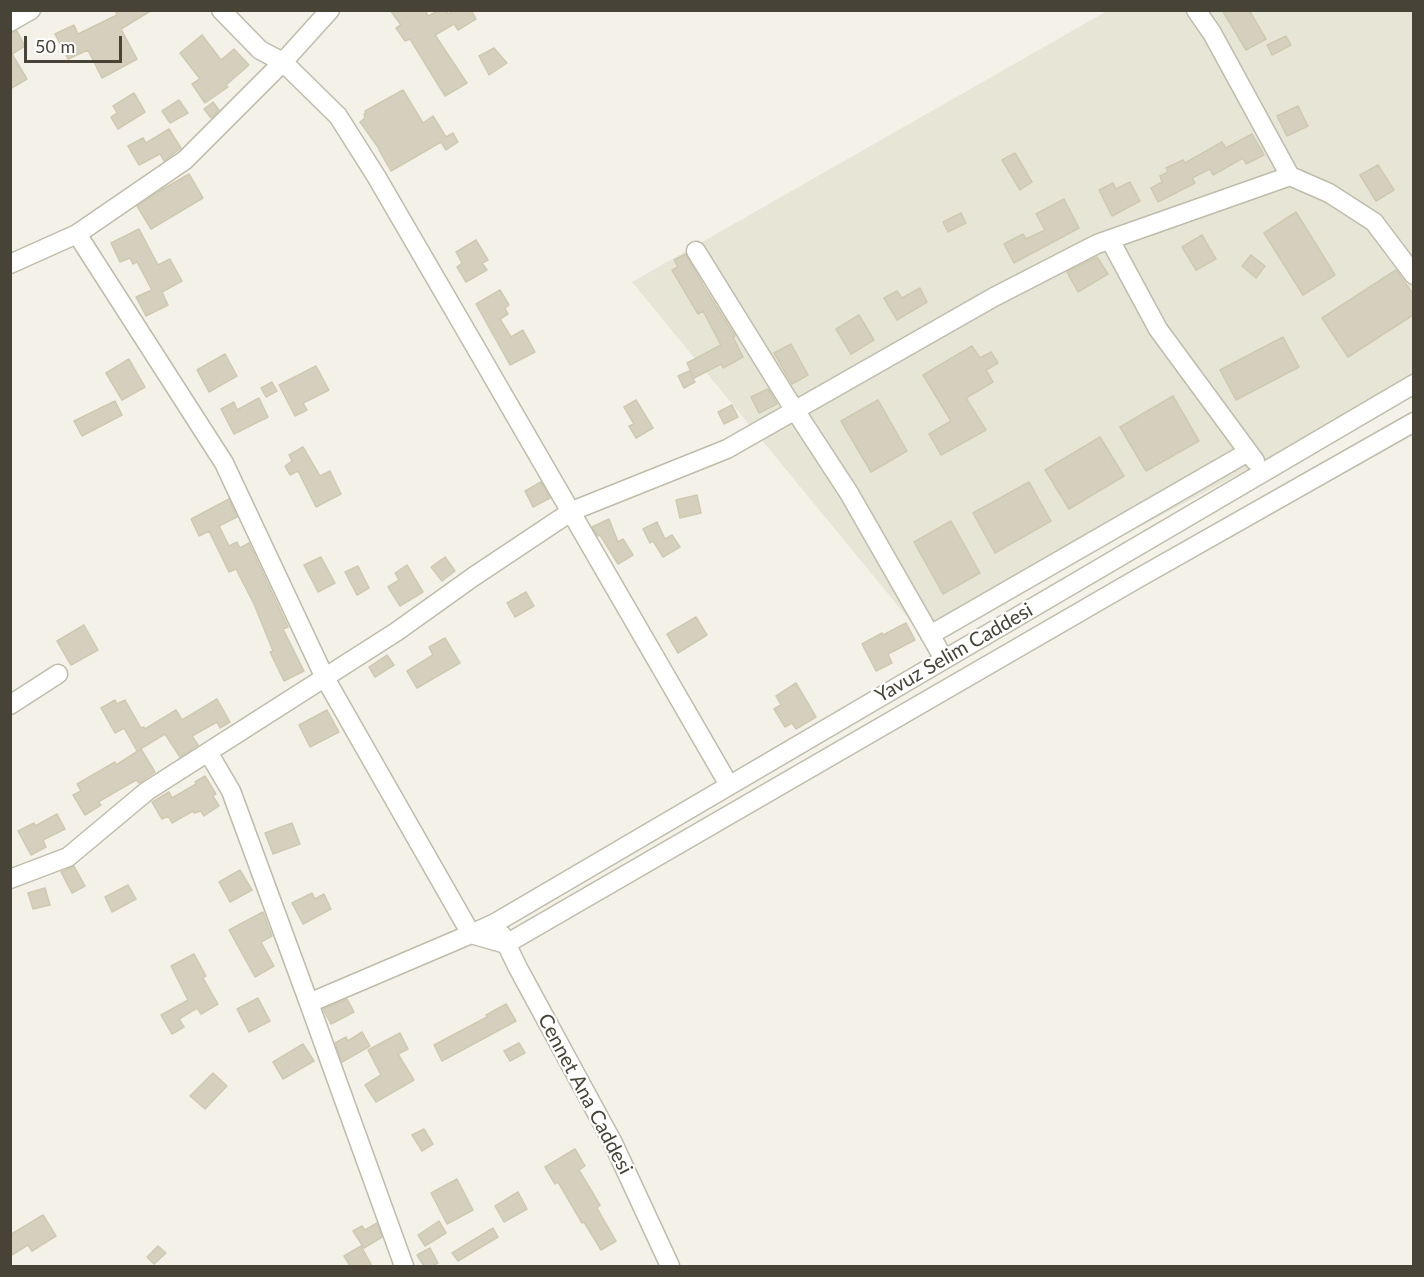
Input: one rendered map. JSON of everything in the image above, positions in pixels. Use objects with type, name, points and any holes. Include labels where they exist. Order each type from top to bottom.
[{"type":"street","points":[[10,22],[31,10]]},
{"type":"street","points":[[220,10],[260,50],[283,62],[338,116],[382,186],[572,511],[729,785]]},
{"type":"street","points":[[10,264],[77,234],[185,160],[283,62],[330,10]]},
{"type":"street","points":[[1196,10],[1212,33],[1290,176],[1329,193],[1374,222],[1413,275]]},
{"type":"street","points":[[10,879],[68,857],[147,790],[396,632],[572,511],[728,449],[994,297],[1097,244],[1290,176]]},
{"type":"street","points":[[77,234],[224,464],[325,678],[471,934],[506,944]]},
{"type":"street","points":[[1110,240],[1158,329],[1263,472]]},
{"type":"street","points":[[696,251],[849,493],[944,659]]},
{"type":"street","name":"Yavuz Selim Caddesi","points":[[309,1003],[495,923],[1413,384]]},
{"type":"street","name":"Yavuz Selim Caddesi","points":[[506,944],[1114,592],[1413,422]]},
{"type":"street","points":[[930,635],[1248,452]]},
{"type":"street","points":[[10,705],[58,674]]},
{"type":"street","points":[[208,752],[231,790],[404,1266]]},
{"type":"street","name":"Cennet Ana Caddesi","points":[[495,923],[613,1143],[670,1266]]},
{"type":"shaded area","points":[[1107,11],[1413,11],[1413,382],[926,640],[632,282]]},
{"type":"building","points":[[115,10],[152,10],[121,29],[137,59],[102,78],[88,50],[68,59],[55,34],[74,25],[78,34],[117,15]]},
{"type":"building","points":[[390,10],[425,10],[428,16],[440,10],[446,10],[448,14],[455,10],[471,10],[476,19],[458,30],[454,24],[435,35],[467,83],[445,96],[410,39],[405,41],[396,28],[401,25]]},
{"type":"building","points":[[1222,10],[1249,10],[1266,39],[1246,50]]},
{"type":"building","points":[[17,31],[25,46],[12,54],[27,79],[10,89],[10,33]]},
{"type":"building","points":[[202,35],[221,60],[234,49],[249,65],[226,85],[228,87],[205,103],[192,84],[200,79],[180,53]]},
{"type":"building","points":[[1286,36],[1291,45],[1272,55],[1267,45]]},
{"type":"building","points":[[494,48],[507,63],[489,75],[479,56]]},
{"type":"building","points":[[403,90],[423,123],[433,116],[446,137],[453,133],[458,142],[446,150],[441,142],[391,171],[380,150],[360,122],[365,118],[365,111]]},
{"type":"building","points":[[134,93],[145,112],[118,129],[111,117],[117,113],[113,106]]},
{"type":"building","points":[[179,100],[188,113],[170,123],[162,111]]},
{"type":"building","points":[[213,102],[219,110],[211,118],[204,109]]},
{"type":"building","points":[[1298,106],[1308,126],[1287,136],[1277,116]]},
{"type":"building","points":[[169,129],[181,148],[164,161],[160,154],[139,165],[128,146],[143,138],[146,143]]},
{"type":"building","points":[[1252,134],[1264,155],[1246,164],[1243,158],[1213,175],[1210,169],[1192,178],[1195,183],[1158,202],[1151,188],[1162,182],[1160,176],[1168,172],[1166,168],[1183,160],[1185,163],[1222,142],[1226,148]]},
{"type":"building","points":[[1015,153],[1032,182],[1020,190],[1002,160]]},
{"type":"building","points":[[1378,165],[1394,190],[1376,201],[1360,175]]},
{"type":"building","points":[[189,174],[203,198],[151,229],[137,206]]},
{"type":"building","points":[[1130,182],[1140,201],[1112,216],[1099,190],[1113,183],[1116,189]]},
{"type":"building","points":[[1064,199],[1079,228],[1014,263],[1004,244],[1023,234],[1026,239],[1045,230],[1036,214]]},
{"type":"building","points":[[1296,212],[1335,275],[1303,295],[1264,233]]},
{"type":"building","points":[[961,213],[966,223],[948,232],[943,222]]},
{"type":"building","points":[[139,229],[158,265],[170,259],[182,281],[162,292],[168,305],[146,316],[136,297],[152,290],[137,262],[133,264],[130,258],[120,262],[111,243]]},
{"type":"building","points":[[1202,235],[1216,259],[1196,270],[1182,247]]},
{"type":"building","points":[[476,240],[488,260],[482,263],[487,270],[466,282],[457,267],[462,263],[456,252]]},
{"type":"building","points":[[686,254],[735,336],[733,337],[743,357],[723,368],[721,364],[694,378],[687,363],[721,345],[703,311],[698,314],[672,270],[678,267],[674,260]]},
{"type":"building","points":[[1251,255],[1265,266],[1256,278],[1242,266]]},
{"type":"building","points":[[1097,257],[1108,274],[1078,292],[1067,272]]},
{"type":"building","points":[[1396,270],[1413,294],[1413,315],[1348,357],[1322,318]]},
{"type":"building","points":[[920,288],[927,302],[897,320],[884,298],[897,291],[902,298]]},
{"type":"building","points":[[500,290],[509,305],[505,308],[508,314],[500,319],[511,337],[523,330],[535,352],[510,365],[476,304]]},
{"type":"building","points":[[859,315],[874,340],[851,354],[836,329]]},
{"type":"building","points":[[1283,337],[1299,367],[1236,400],[1220,370]]},
{"type":"building","points":[[791,344],[808,375],[792,384],[774,353]]},
{"type":"building","points":[[972,346],[980,358],[991,352],[998,363],[986,370],[993,382],[966,398],[986,430],[941,455],[929,434],[951,421],[923,375]]},
{"type":"building","points":[[225,354],[237,376],[209,392],[197,370]]},
{"type":"building","points":[[129,359],[145,387],[122,400],[106,373]]},
{"type":"building","points":[[316,366],[329,390],[303,403],[307,410],[295,416],[279,385]]},
{"type":"building","points":[[689,371],[695,382],[684,388],[678,376]]},
{"type":"building","points":[[272,382],[277,391],[266,397],[261,388]]},
{"type":"building","points":[[768,389],[777,404],[759,413],[751,397]]},
{"type":"building","points":[[1173,396],[1199,441],[1146,471],[1120,427]]},
{"type":"building","points":[[259,398],[268,417],[234,434],[221,409],[234,402],[237,410]]},
{"type":"building","points":[[636,400],[653,428],[636,438],[629,426],[634,424],[624,407]]},
{"type":"building","points":[[878,400],[907,451],[871,472],[841,421]]},
{"type":"building","points":[[115,401],[122,415],[82,436],[74,421]]},
{"type":"building","points":[[732,405],[738,417],[724,424],[718,412]]},
{"type":"building","points":[[1100,437],[1124,476],[1069,509],[1045,470]]},
{"type":"building","points":[[303,447],[320,476],[330,471],[341,494],[316,507],[298,471],[290,475],[285,466],[292,461],[289,455]]},
{"type":"building","points":[[541,482],[550,498],[533,507],[525,491]]},
{"type":"building","points":[[1029,482],[1051,521],[995,553],[973,513]]},
{"type":"building","points":[[697,495],[701,513],[680,518],[676,500]]},
{"type":"building","points":[[229,499],[237,517],[219,526],[229,546],[237,542],[240,548],[249,543],[288,627],[283,629],[304,671],[284,681],[270,652],[273,651],[254,604],[236,569],[229,572],[209,531],[199,536],[191,519]]},
{"type":"building","points":[[609,519],[618,542],[623,539],[633,555],[618,564],[600,535],[598,536],[592,527]]},
{"type":"building","points":[[951,521],[980,573],[943,594],[914,542]]},
{"type":"building","points":[[657,522],[665,539],[672,535],[680,547],[663,557],[653,541],[650,543],[643,529]]},
{"type":"building","points":[[321,557],[335,583],[318,592],[304,565]]},
{"type":"building","points":[[445,557],[455,571],[442,581],[431,567]]},
{"type":"building","points":[[407,565],[423,592],[400,606],[388,587],[399,580],[395,573]]},
{"type":"building","points":[[358,566],[369,588],[357,595],[345,572]]},
{"type":"building","points":[[526,592],[534,606],[515,617],[507,603]]},
{"type":"building","points":[[696,617],[707,635],[678,653],[667,634]]},
{"type":"building","points":[[906,623],[915,640],[888,654],[892,663],[876,671],[862,644]]},
{"type":"building","points":[[84,625],[98,650],[71,665],[57,641]]},
{"type":"building","points":[[445,638],[460,663],[417,688],[407,671],[433,655],[429,647]]},
{"type":"building","points":[[387,655],[394,665],[375,677],[369,667]]},
{"type":"building","points":[[796,683],[816,717],[796,729],[792,723],[785,727],[774,709],[781,705],[776,696]]},
{"type":"building","points":[[217,699],[230,722],[220,728],[217,722],[192,736],[198,745],[180,757],[165,734],[137,751],[124,728],[115,733],[101,708],[115,700],[117,704],[125,700],[141,728],[145,729],[176,710],[182,720]]},
{"type":"building","points":[[327,710],[339,732],[310,747],[299,725]]},
{"type":"building","points":[[141,749],[155,772],[139,783],[136,780],[98,802],[101,805],[85,815],[73,795],[81,791],[77,784],[115,762],[116,765]]},
{"type":"building","points":[[205,776],[216,794],[213,796],[219,806],[204,816],[201,811],[194,813],[193,811],[172,823],[168,816],[162,819],[152,802],[169,792],[172,798]]},
{"type":"building","points":[[57,814],[65,829],[43,840],[46,847],[31,855],[18,831],[34,823],[35,826]]},
{"type":"building","points":[[292,823],[300,844],[273,854],[265,833]]},
{"type":"building","points":[[74,866],[85,886],[72,893],[61,872]]},
{"type":"building","points":[[240,870],[252,890],[230,902],[219,882]]},
{"type":"building","points":[[128,885],[136,899],[112,912],[105,897]]},
{"type":"building","points":[[45,888],[50,905],[33,909],[28,893]]},
{"type":"building","points":[[312,893],[315,899],[324,894],[331,909],[303,924],[292,903]]},
{"type":"building","points":[[263,912],[272,936],[261,942],[274,966],[255,977],[229,930]]},
{"type":"building","points":[[194,954],[206,976],[203,978],[218,1004],[201,1014],[197,1008],[179,1019],[184,1027],[172,1034],[161,1015],[188,1000],[171,966]]},
{"type":"building","points":[[258,998],[270,1021],[249,1032],[237,1009]]},
{"type":"building","points":[[347,999],[354,1012],[331,1024],[323,1009]]},
{"type":"building","points":[[506,1004],[516,1021],[442,1061],[434,1045],[487,1017],[486,1015]]},
{"type":"building","points":[[362,1032],[370,1046],[342,1062],[335,1043],[346,1037],[348,1041]]},
{"type":"building","points":[[400,1033],[408,1049],[398,1054],[414,1080],[376,1102],[365,1085],[381,1075],[368,1050]]},
{"type":"building","points":[[519,1043],[525,1053],[510,1061],[504,1051]]},
{"type":"building","points":[[303,1044],[314,1061],[283,1079],[273,1062]]},
{"type":"building","points":[[213,1073],[227,1086],[205,1109],[190,1096]]},
{"type":"building","points":[[424,1129],[433,1144],[422,1151],[412,1135]]},
{"type":"building","points":[[575,1149],[585,1166],[579,1170],[600,1205],[597,1208],[616,1241],[601,1250],[558,1182],[555,1184],[545,1167]]},
{"type":"building","points":[[457,1179],[473,1210],[447,1224],[431,1193]]},
{"type":"building","points":[[518,1192],[527,1209],[504,1222],[495,1206]]},
{"type":"building","points":[[43,1215],[56,1236],[32,1251],[28,1245],[10,1256],[10,1235]]},
{"type":"building","points":[[439,1221],[446,1233],[425,1246],[418,1235]]},
{"type":"building","points":[[377,1223],[382,1237],[364,1248],[353,1231],[362,1226],[365,1230]]},
{"type":"building","points":[[493,1228],[498,1237],[458,1261],[452,1253]]},
{"type":"building","points":[[158,1246],[166,1253],[154,1264],[147,1257]]},
{"type":"building","points":[[361,1246],[372,1266],[350,1266],[344,1256]]},
{"type":"building","points":[[430,1248],[438,1263],[424,1266],[417,1255]]}]
